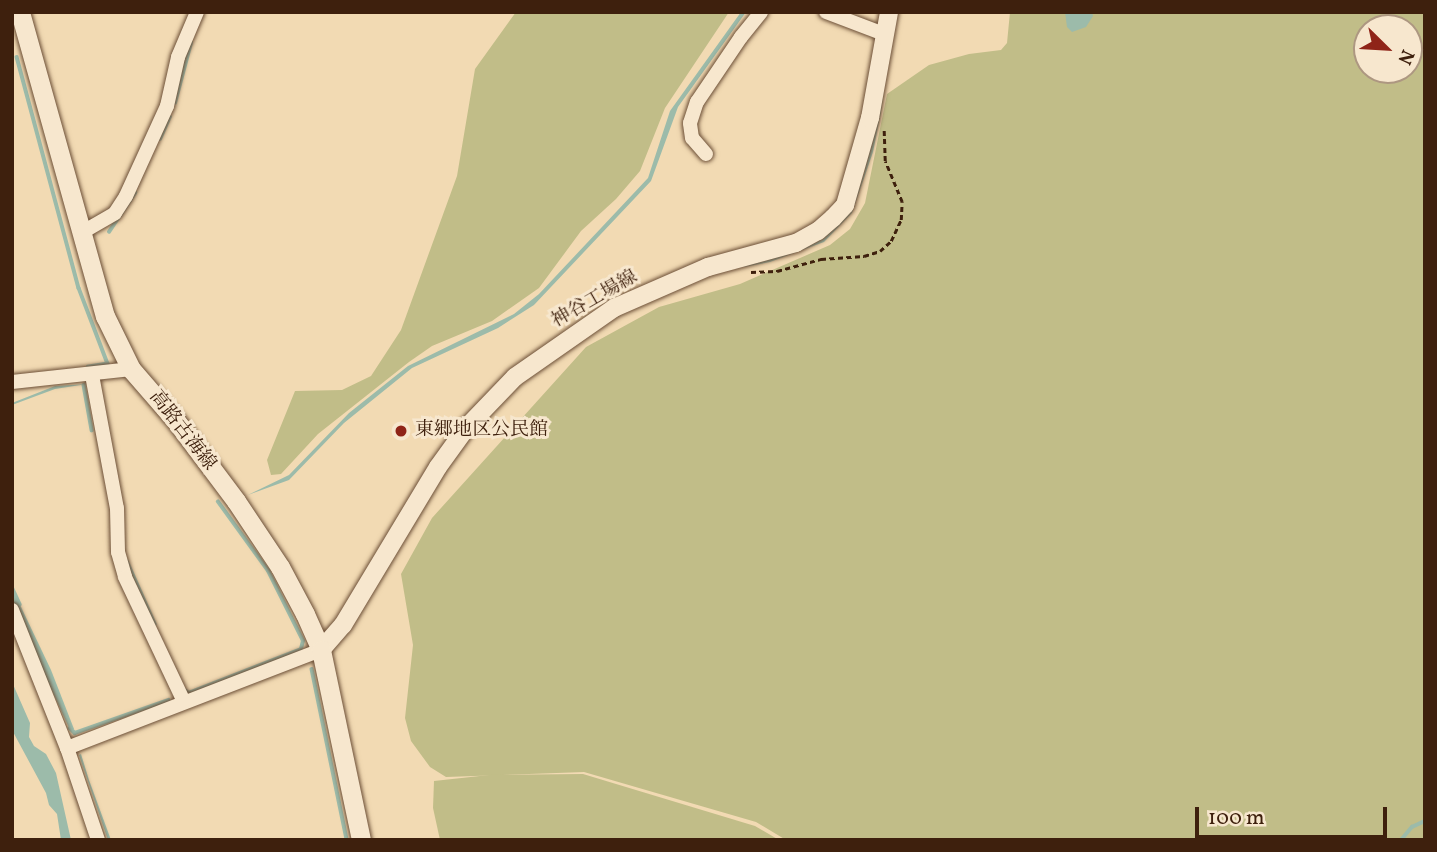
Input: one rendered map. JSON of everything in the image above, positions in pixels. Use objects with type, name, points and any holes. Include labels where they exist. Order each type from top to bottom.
[{"type":"main road","name":"高路古海線","points":[[20,12],[19,39],[105,316],[131,369],[176,421],[236,501],[280,567],[321,650],[361,840]]},
{"type":"street","points":[[81,233],[115,213],[126,196],[167,106],[178,57],[197,12]]},
{"type":"street","points":[[706,154],[692,138],[690,123],[697,102],[761,12]]},
{"type":"street","points":[[826,12],[884,34]]},
{"type":"street","name":"神谷工場線","points":[[321,650],[343,625],[438,467],[467,427],[515,377],[614,308],[708,267],[796,243],[818,231],[845,205],[870,118],[889,12]]},
{"type":"street","points":[[12,382],[92,376],[131,369]]},
{"type":"street","points":[[92,376],[117,508],[118,552],[125,577],[184,702]]},
{"type":"street","points":[[12,610],[67,748],[98,840]]},
{"type":"street","points":[[67,748],[321,650]]},
{"type":"shaded area","points":[[516,12],[729,12],[665,108],[640,171],[616,199],[581,231],[539,288],[492,321],[432,346],[409,362],[318,434],[281,474],[271,475],[267,460],[295,391],[342,390],[371,376],[401,330],[457,176],[475,69]]},
{"type":"shaded area","points":[[741,12],[746,12],[678,107],[651,181],[534,305],[498,328],[412,368],[344,423],[289,480],[248,495],[289,475],[349,413],[408,366],[514,314],[539,294],[648,178],[670,111]]},
{"type":"shaded area","points":[[1010,12],[1425,12],[1425,840],[786,840],[756,822],[584,772],[446,777],[430,767],[411,741],[405,718],[413,645],[401,574],[432,518],[586,347],[659,307],[740,284],[830,245],[850,229],[865,203],[887,94],[929,65],[969,54],[1001,50],[1007,43]]},
{"type":"shaded area","points":[[1065,12],[1092,12],[1093,16],[1086,27],[1072,32],[1067,27]]},
{"type":"shaded area","points":[[881,89],[884,89],[873,152],[852,213],[824,242],[770,262],[744,267],[743,265],[804,248],[823,239],[842,221],[856,197],[864,173]]},
{"type":"shaded area","points":[[87,384],[55,389],[12,405],[55,386]]},
{"type":"shaded area","points":[[12,588],[51,670],[74,729],[70,730],[12,603]]},
{"type":"shaded area","points":[[12,682],[30,723],[29,737],[34,746],[46,754],[56,773],[71,840],[61,840],[57,814],[49,805],[46,793],[12,730]]},
{"type":"shaded area","points":[[81,754],[111,840],[108,840],[79,755]]},
{"type":"shaded area","points":[[583,774],[755,826],[779,840],[440,840],[433,808],[434,781],[489,775]]},
{"type":"waterway","points":[[175,103],[191,43]]},
{"type":"waterway","points":[[17,57],[79,288],[108,364],[88,367]]},
{"type":"waterway","points":[[160,139],[170,117]]},
{"type":"waterway","points":[[109,232],[135,193]]},
{"type":"waterway","points":[[84,385],[92,430]]},
{"type":"waterway","points":[[184,689],[189,693],[301,649],[303,641],[268,571],[218,502]]},
{"type":"waterway","points":[[127,561],[155,624]]},
{"type":"waterway","points":[[12,587],[20,604]]},
{"type":"waterway","points":[[312,669],[347,840]]},
{"type":"waterway","points":[[70,728],[75,733],[168,700]]},
{"type":"waterway","points":[[1401,840],[1412,827],[1425,821]]},
{"type":"waterway","points":[[967,840],[1003,840]]},
{"type":"place","name":"東郷地区公民館","points":[[401,431]]}]
